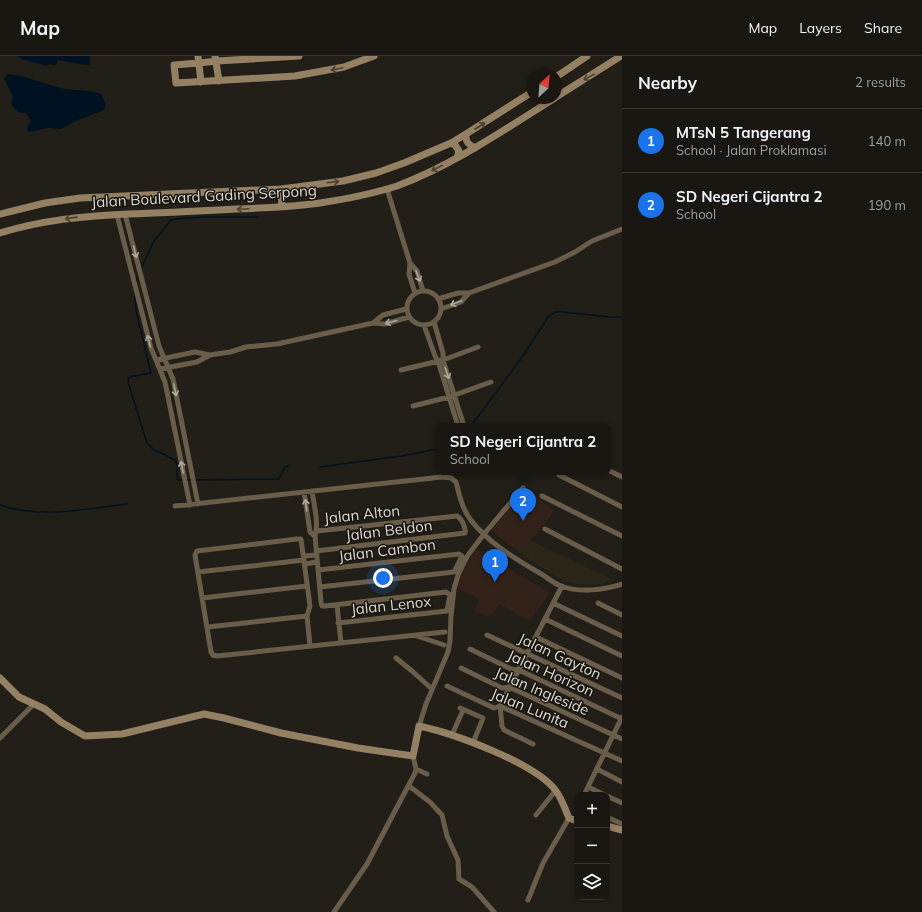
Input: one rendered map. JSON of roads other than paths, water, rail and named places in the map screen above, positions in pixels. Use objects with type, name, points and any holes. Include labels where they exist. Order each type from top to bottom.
[{"type":"main road","points":[[299,56],[216,58],[174,64],[176,83],[295,76],[318,73],[344,67],[369,57]]},
{"type":"main road","points":[[575,64],[583,56]]},
{"type":"main road","points":[[562,73],[587,56]]},
{"type":"main road","name":"Jalan Boulevard Gading Serpong","points":[[562,94],[621,56]]},
{"type":"main road","points":[[216,58],[219,81]]},
{"type":"main road","points":[[198,60],[202,82]]},
{"type":"main road","name":"Jalan Boulevard Gading Serpong","points":[[0,214],[45,203],[80,198],[281,189],[343,181],[376,173],[451,143],[526,96]]},
{"type":"main road","name":"Jalan Boulevard Gading Serpong","points":[[0,234],[17,228],[48,221],[82,216],[282,207],[319,203],[358,196],[387,189],[427,173],[458,158],[545,104]]},
{"type":"main road","points":[[466,134],[466,142],[475,148]]},
{"type":"main road","points":[[451,143],[455,144],[459,151],[458,158]]},
{"type":"main road","points":[[281,189],[282,207]]},
{"type":"main road","points":[[0,678],[19,697],[33,705],[45,709],[61,722],[85,736],[122,734],[204,714],[281,733],[358,748],[413,756],[419,726],[437,730],[473,743],[516,762],[537,775],[556,790],[569,818],[574,820]]},
{"type":"main road","points":[[610,827],[622,830]]},
{"type":"street","points":[[387,189],[410,263],[409,274],[415,293]]},
{"type":"street","points":[[125,214],[159,346],[173,379],[198,504]]},
{"type":"street","points":[[117,215],[151,348],[165,382],[190,505]]},
{"type":"street","points":[[438,299],[458,293],[469,293],[555,262],[592,241],[622,229]]},
{"type":"street","points":[[410,263],[417,271],[423,291]]},
{"type":"street","points":[[423,291],[433,293],[438,299],[441,308],[434,322],[424,325],[414,322],[409,317],[406,309],[408,300],[415,293],[423,291]]},
{"type":"street","points":[[441,308],[461,302],[469,293]]},
{"type":"street","points":[[372,323],[383,316],[406,309]]},
{"type":"street","points":[[160,369],[197,362],[210,355],[230,352],[246,347],[261,344],[277,344],[372,323],[385,324],[409,317]]},
{"type":"street","points":[[434,322],[443,353],[440,360]]},
{"type":"street","points":[[424,325],[435,356],[440,360],[463,423]]},
{"type":"street","points":[[401,370],[440,360],[478,347]]},
{"type":"street","points":[[156,360],[196,352],[210,355]]},
{"type":"street","points":[[413,406],[452,396],[490,382]]},
{"type":"street","points":[[452,396],[457,423]]},
{"type":"street","points":[[611,472],[622,477]]},
{"type":"street","points":[[561,475],[622,506]]},
{"type":"street","points":[[175,506],[442,477],[451,478],[456,482],[462,503],[470,518],[484,534],[526,565],[562,586],[585,590],[610,588],[622,584]]},
{"type":"street","points":[[419,726],[432,689],[448,652],[454,589],[458,575],[468,555],[523,488]]},
{"type":"street","points":[[304,492],[310,532],[316,533]]},
{"type":"street","points":[[312,492],[321,602],[322,606],[337,605],[340,643]]},
{"type":"street","points":[[542,496],[622,536]]},
{"type":"street","name":"Jalan Alton","points":[[316,533],[457,516],[460,518],[466,531],[465,533]]},
{"type":"street","points":[[544,529],[621,568]]},
{"type":"street","name":"Jalan Beldon","points":[[304,560],[316,553],[465,533]]},
{"type":"street","points":[[310,646],[307,616],[310,606],[302,540],[297,539],[199,550],[196,552],[195,554],[202,598],[211,652],[213,655],[217,656],[445,632]]},
{"type":"street","name":"Jalan Cambon","points":[[318,570],[459,554],[462,556],[454,572],[320,587]]},
{"type":"street","points":[[198,572],[304,560],[317,562]]},
{"type":"street","points":[[202,598],[307,586]]},
{"type":"street","points":[[533,744],[504,730],[502,726],[500,706],[562,586]]},
{"type":"street","name":"Jalan Lenox","points":[[337,605],[446,592],[450,595],[447,611],[338,623]]},
{"type":"street","points":[[553,603],[622,636]]},
{"type":"street","points":[[598,603],[622,614]]},
{"type":"street","points":[[208,627],[307,616]]},
{"type":"street","points":[[545,619],[622,656]]},
{"type":"street","points":[[414,635],[444,645]]},
{"type":"street","name":"Jalan Gayton","points":[[487,635],[622,698]]},
{"type":"street","points":[[536,637],[622,678]]},
{"type":"street","name":"Jalan Horizon","points":[[470,649],[511,669],[518,670],[622,718]]},
{"type":"street","points":[[396,658],[432,689]]},
{"type":"street","name":"Jalan Ingleside","points":[[461,668],[502,688],[510,687],[622,739]]},
{"type":"street","name":"Jalan Lunita","points":[[447,686],[494,708],[500,706],[622,761]]},
{"type":"street","points":[[0,738],[33,705]]},
{"type":"street","points":[[452,735],[461,709],[483,718],[473,743]]},
{"type":"street","points":[[586,792],[622,718]]},
{"type":"street","points":[[334,912],[367,864],[409,786],[416,769],[413,756]]},
{"type":"street","points":[[416,769],[427,774]]},
{"type":"street","points":[[597,769],[622,782]]},
{"type":"street","points":[[409,786],[430,802],[442,815],[447,836],[458,860],[460,879],[472,888],[494,912]]},
{"type":"street","points":[[588,787],[599,792]]},
{"type":"street","points":[[536,815],[556,790]]},
{"type":"street","points":[[610,797],[622,803]]},
{"type":"street","points":[[528,900],[543,863],[569,818]]},
{"type":"street","points":[[610,818],[622,824]]},
{"type":"water","points":[[18,56],[90,56],[90,65],[58,60],[56,65],[50,64],[47,66],[21,59]]},
{"type":"water","points":[[8,74],[28,78],[60,88],[96,92],[101,94],[106,105],[104,110],[78,120],[61,129],[49,128],[30,132],[27,130],[27,126],[30,123],[30,119],[26,113],[18,112],[11,104],[13,97],[4,78]]},
{"type":"waterway","points":[[141,269],[154,241],[170,221],[174,219],[204,217],[258,217]]},
{"type":"waterway","points":[[136,283],[139,275]]},
{"type":"waterway","points":[[135,296],[136,310],[151,373],[129,377],[128,382],[147,443],[153,449],[175,460],[177,464],[177,477],[179,480],[279,479],[285,467],[289,466]]},
{"type":"waterway","points":[[473,423],[520,360],[549,316],[555,312],[562,312],[622,317]]},
{"type":"waterway","points":[[320,467],[401,456],[435,450]]},
{"type":"waterway","points":[[0,505],[32,511],[63,512],[127,504]]},
{"type":"place","name":"SD Negeri Cijantra 2","points":[[523,521]]},
{"type":"place","name":"MTsN 5 Tangerang","points":[[495,582]]}]
